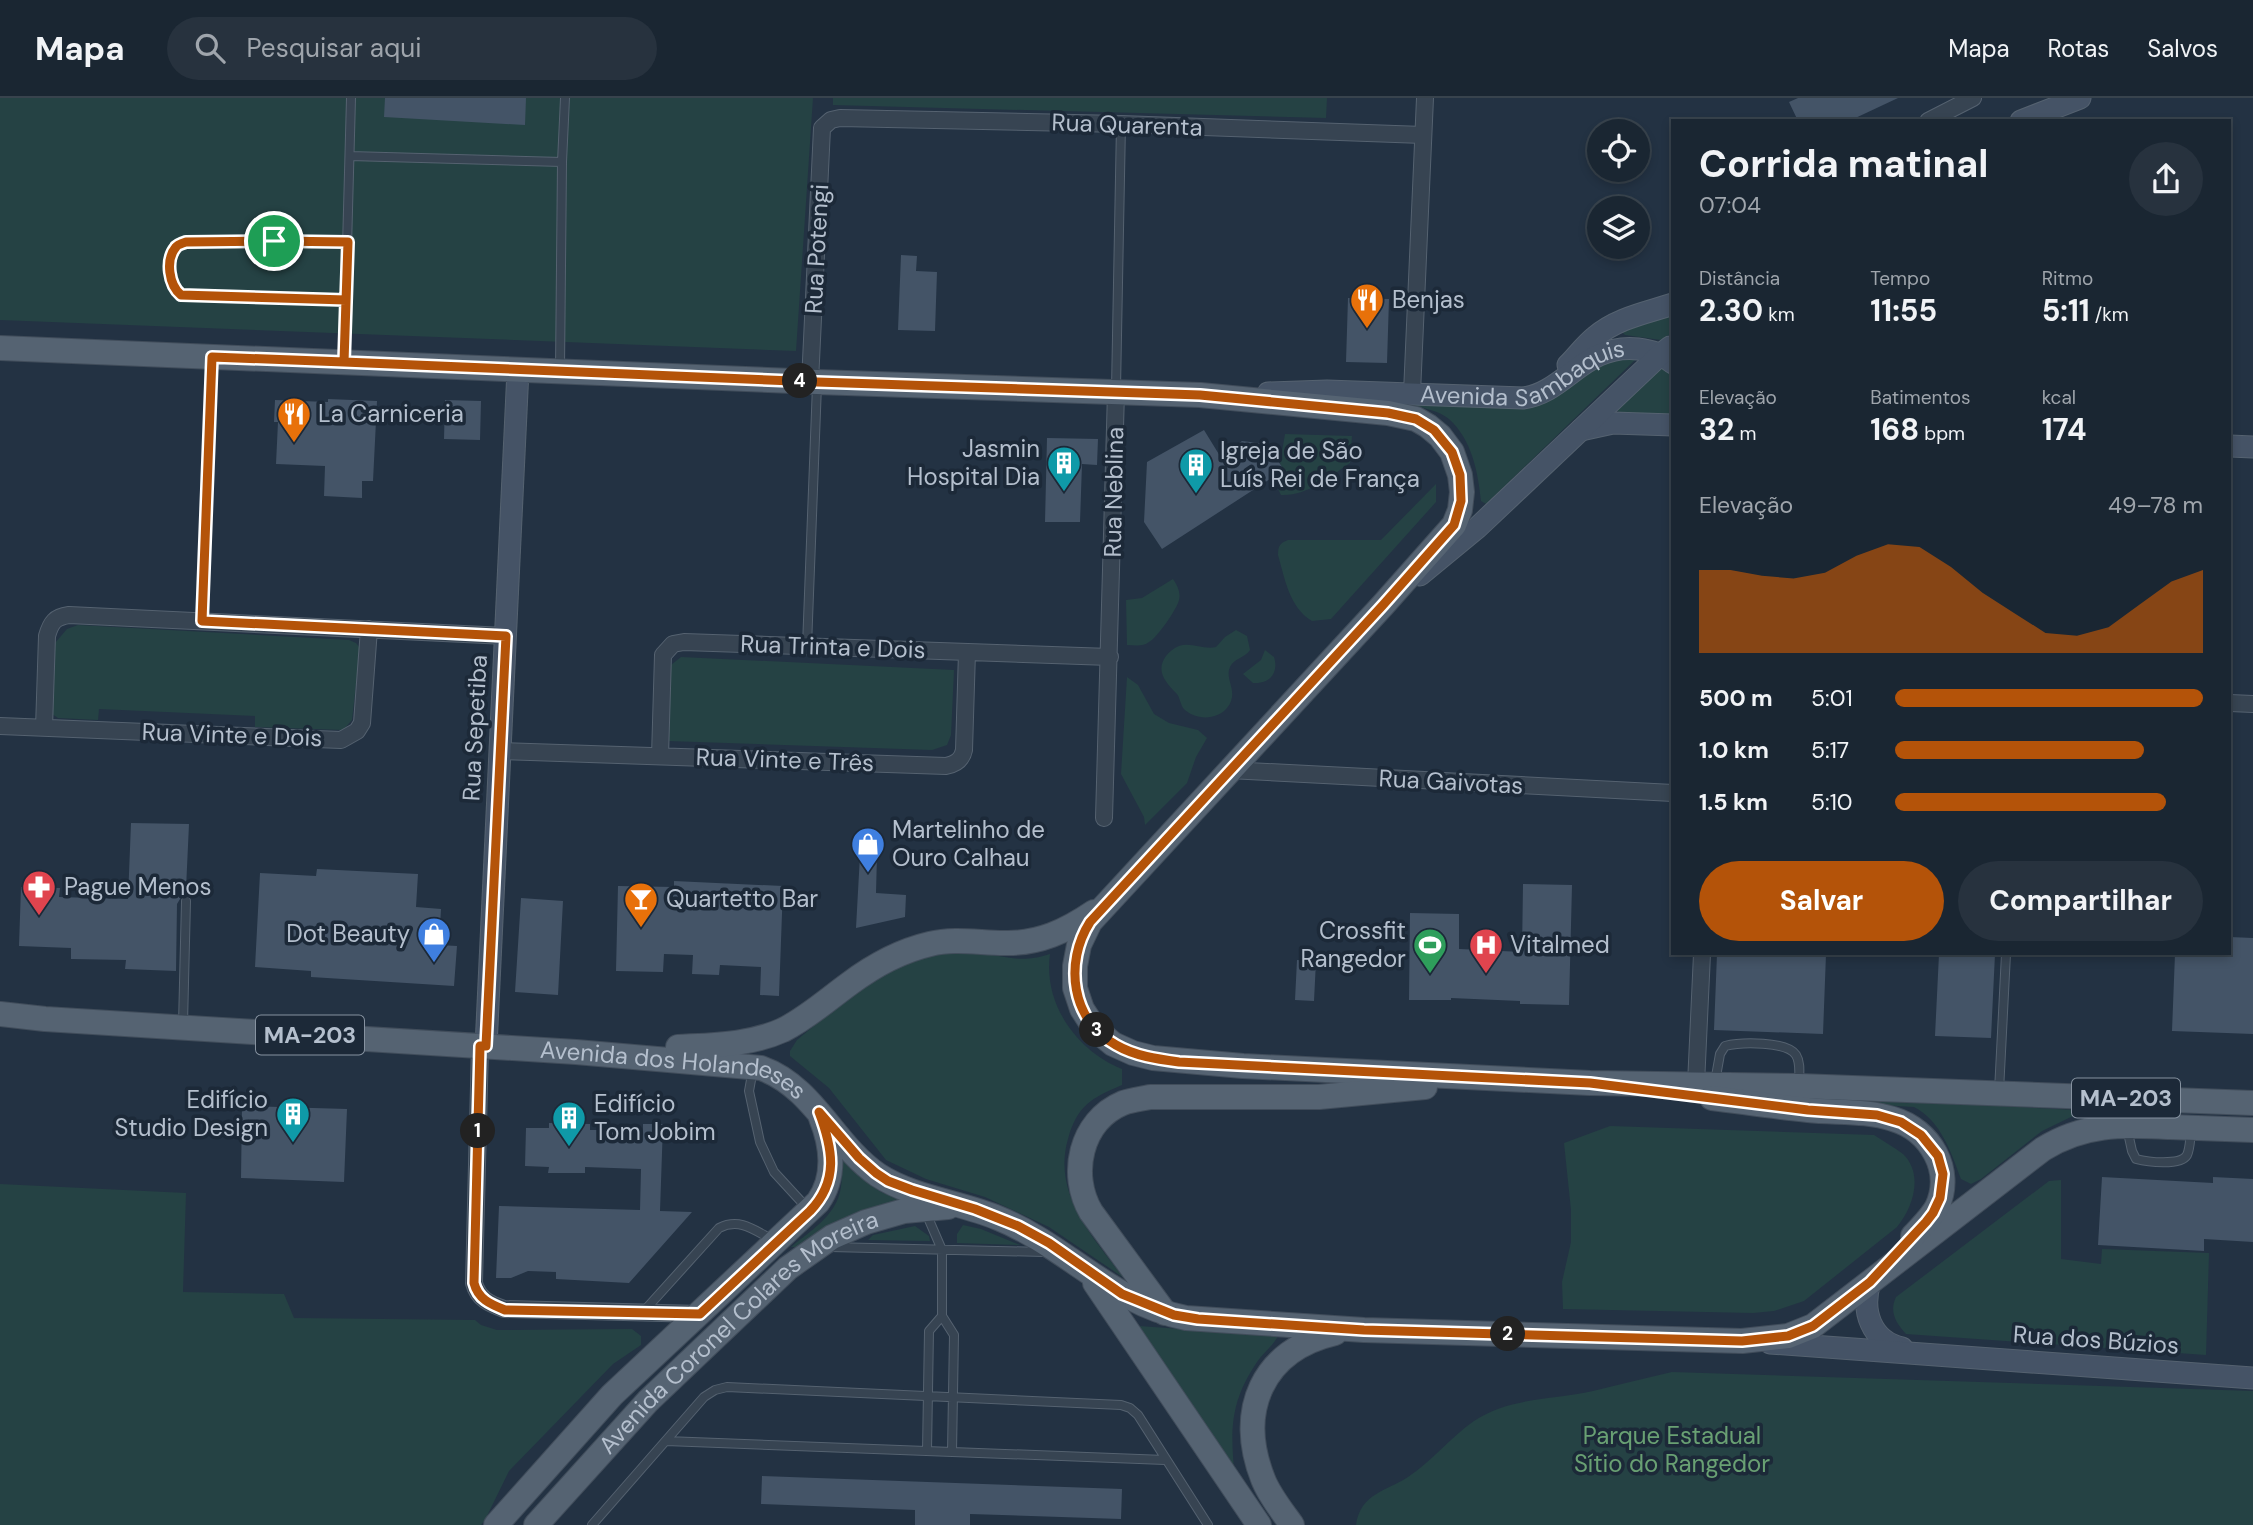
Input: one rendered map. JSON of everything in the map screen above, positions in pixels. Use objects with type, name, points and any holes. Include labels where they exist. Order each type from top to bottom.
[{"type":"main road","points":[[2040,115],[2080,98]]},
{"type":"main road","points":[[1545,390],[1602,331],[1625,319],[1671,305]]},
{"type":"main road","name":"Avenida Sambaquis","points":[[0,348],[814,382],[1200,395],[1388,413],[1416,419],[1434,430],[1452,452],[1460,475],[1460,510],[1446,535],[1383,605]]},
{"type":"main road","name":"Avenida Sambaquis","points":[[1200,395],[1328,391],[1523,398],[1534,397],[1592,358],[1606,352],[1627,348],[1669,354]]},
{"type":"main road","points":[[576,1052],[722,1044],[760,1038],[796,1023],[863,974],[905,951],[944,942],[1029,943],[1064,930],[1101,908],[1383,605],[1478,528],[1579,430],[1669,354]]},
{"type":"main road","name":"Rua Sepetiba","points":[[483,1046],[518,370]]},
{"type":"main road","points":[[1579,430],[1614,423],[1671,425]]},
{"type":"main road","points":[[2231,432],[2253,433]]},
{"type":"main road","points":[[2231,446],[2253,447]]},
{"type":"main road","name":"MA-203","points":[[1101,908],[1085,929],[1079,945],[1075,988],[1090,1023],[1107,1039],[1142,1056],[1179,1062],[1590,1083],[1800,1086],[2253,1103]]},
{"type":"main road","name":"Avenida dos Holandeses","points":[[0,1016],[576,1052],[753,1066],[776,1073],[789,1082],[869,1167],[918,1199]]},
{"type":"main road","points":[[1165,1313],[1091,1212],[1082,1194],[1079,1166],[1084,1144],[1096,1123],[1115,1107],[1136,1099],[1161,1096],[1319,1097],[1502,1079]]},
{"type":"main road","points":[[1590,1083],[1808,1110],[1877,1115],[1893,1119],[1915,1130],[1933,1149],[1941,1165],[1943,1183],[1940,1198],[1933,1213],[1870,1282]]},
{"type":"main road","name":"Avenida Coronel Colares Moreira","points":[[496,1525],[612,1395],[810,1211],[824,1194],[831,1170],[829,1143],[819,1112]]},
{"type":"main road","name":"MA-203","points":[[1069,1257],[1122,1294],[1165,1313],[1198,1319],[1364,1330],[1742,1341],[1774,1339],[1813,1326],[2042,1149],[2084,1130],[2109,1125],[2253,1130]]},
{"type":"main road","name":"Avenida Coronel Colares Moreira","points":[[536,1525],[648,1401],[749,1303],[788,1268],[846,1229],[918,1199],[975,1209],[1034,1234],[1069,1257]]},
{"type":"main road","points":[[1069,1257],[1104,1293],[1259,1525]]},
{"type":"main road","name":"Rua dos Búzios","points":[[1870,1282],[1866,1299],[1867,1313],[1880,1337],[1895,1346],[1936,1354]]},
{"type":"main road","points":[[1292,1525],[1264,1483],[1256,1460],[1252,1417],[1257,1395],[1271,1370],[1294,1350],[1326,1335],[1364,1330]]},
{"type":"main road","name":"Rua dos Búzios","points":[[1742,1341],[2253,1378]]},
{"type":"street","points":[[1412,393],[1424,98]]},
{"type":"street","points":[[1932,119],[1973,98]]},
{"type":"street","name":"Rua Quarenta","points":[[831,120],[840,118],[1121,124],[1423,135]]},
{"type":"street","name":"Rua Potengi","points":[[814,382],[822,128],[831,120]]},
{"type":"street","name":"Rua Neblina","points":[[1104,818],[1116,392]]},
{"type":"street","points":[[44,727],[47,636],[55,619],[69,615],[506,636]]},
{"type":"street","name":"Rua Vinte e Dois","points":[[0,726],[341,740],[357,731],[362,723],[369,629]]},
{"type":"street","name":"Rua Trinta e Dois","points":[[660,756],[663,656],[666,649],[673,644],[684,642],[1110,657]]},
{"type":"street","name":"Rua Vinte e Três","points":[[500,751],[953,764],[963,756],[964,750],[967,652]]},
{"type":"street","points":[[2231,703],[2253,704]]},
{"type":"street","name":"Rua Gaivotas","points":[[1229,770],[1671,793]]},
{"type":"street","points":[[1702,955],[1705,1084]]},
{"type":"street","points":[[483,1046],[474,1283],[476,1290],[486,1302],[505,1310],[700,1314]]},
{"type":"lane","points":[[344,362],[351,98]]},
{"type":"lane","points":[[560,371],[565,98]]},
{"type":"lane","name":"Rua Neblina","points":[[1116,392],[1121,124]]},
{"type":"lane","points":[[350,156],[562,162]]},
{"type":"lane","points":[[346,300],[181,295],[175,290],[171,279],[171,258],[176,246],[199,240],[348,242]]},
{"type":"lane","points":[[202,621],[212,357]]},
{"type":"lane","name":"Rua Potengi","points":[[807,646],[814,382]]},
{"type":"lane","points":[[183,1027],[186,901]]},
{"type":"lane","points":[[1999,1093],[2006,955]]},
{"type":"lane","points":[[1705,1084],[1725,1046],[1737,1043],[1786,1046],[1794,1052],[1798,1061],[1800,1086]]},
{"type":"lane","points":[[753,1066],[749,1091],[760,1142],[774,1172],[810,1211]]},
{"type":"lane","points":[[2127,1125],[2136,1158],[2155,1161],[2178,1162],[2183,1159],[2187,1154],[2191,1128]]},
{"type":"lane","points":[[918,1199],[942,1250],[942,1316],[954,1335],[952,1452]]},
{"type":"lane","points":[[643,1312],[719,1228],[727,1224],[741,1224],[776,1243]]},
{"type":"lane","points":[[817,1246],[1069,1257]]},
{"type":"lane","points":[[927,1451],[929,1331],[942,1316]]},
{"type":"lane","points":[[592,1525],[704,1397],[727,1387],[1121,1405],[1138,1415],[1208,1525]]},
{"type":"lane","points":[[666,1441],[1165,1460]]},
{"type":"green space","points":[[0,98],[813,98],[796,351],[0,320]]},
{"type":"green space","points":[[833,98],[1327,98],[1326,118],[833,105]]},
{"type":"green space","points":[[1671,316],[1671,333],[1661,340],[1625,335],[1622,332]]},
{"type":"green space","points":[[1609,360],[1635,360],[1486,504],[1481,501],[1472,457],[1457,427],[1441,414],[1411,403],[1528,408],[1545,401]]},
{"type":"green space","points":[[1661,367],[1671,370],[1671,415],[1617,410]]},
{"type":"green space","points":[[1285,434],[1352,436],[1350,463],[1309,489],[1281,495],[1277,474],[1283,470],[1280,463]]},
{"type":"green space","points":[[1436,484],[1436,502],[1331,619],[1312,621],[1304,615],[1293,600],[1286,583],[1278,555],[1281,544],[1288,540],[1381,540]]},
{"type":"green space","points":[[1173,579],[1179,597],[1166,623],[1147,644],[1127,645],[1126,600],[1142,598]]},
{"type":"green space","points":[[78,625],[349,640],[360,648],[352,720],[343,730],[255,727],[255,716],[99,709],[98,720],[58,718],[52,714],[55,643],[67,629]]},
{"type":"green space","points":[[1236,630],[1247,636],[1250,650],[1230,667],[1231,702],[1217,715],[1193,715],[1183,708],[1163,676],[1163,661],[1179,646],[1216,647]]},
{"type":"green space","points":[[1265,650],[1274,657],[1274,673],[1264,682],[1253,683],[1243,674],[1261,660]]},
{"type":"green space","points":[[681,657],[954,670],[951,735],[947,745],[932,750],[668,741],[671,665]]},
{"type":"green space","points":[[1127,677],[1138,685],[1154,714],[1169,723],[1198,730],[1207,738],[1196,757],[1187,783],[1145,825],[1144,817],[1121,774]]},
{"type":"green space","points":[[932,952],[972,952],[1022,959],[1050,954],[1052,991],[1066,1024],[1091,1050],[1122,1069],[1122,1085],[1087,1104],[1076,1118],[1068,1139],[1065,1159],[1066,1178],[1078,1214],[1124,1278],[1049,1227],[985,1197],[926,1179],[886,1160],[829,1088],[790,1056],[797,1040],[871,978]]},
{"type":"green space","points":[[1828,1097],[2095,1111],[2094,1116],[2075,1115],[2042,1131],[1971,1184],[1961,1179],[1938,1129],[1914,1107],[1828,1102]]},
{"type":"green space","points":[[1610,1126],[1874,1135],[1903,1154],[1909,1162],[1915,1181],[1914,1191],[1908,1210],[1897,1227],[1804,1301],[1774,1311],[1753,1313],[1563,1309],[1562,1282],[1571,1242],[1571,1210],[1564,1143]]},
{"type":"green space","points":[[843,1159],[869,1184],[901,1200],[798,1247],[791,1247],[820,1223],[837,1201],[841,1188]]},
{"type":"green space","points":[[2061,1180],[2061,1259],[2101,1264],[2102,1249],[2209,1253],[2206,1355],[1906,1334],[1902,1330],[1893,1312],[1896,1297],[2049,1181]]},
{"type":"green space","points":[[0,1184],[186,1193],[183,1292],[284,1294],[294,1318],[475,1320],[497,1330],[632,1329],[641,1336],[641,1345],[613,1364],[509,1471],[481,1525],[0,1525]]},
{"type":"green space","points":[[963,1225],[981,1229],[1020,1245],[957,1243],[957,1234]]},
{"type":"green space","points":[[915,1226],[929,1236],[930,1241],[868,1240],[873,1235]]},
{"type":"green space","points":[[1139,1326],[1278,1336],[1257,1362],[1242,1388],[1233,1426],[1234,1468]]},
{"type":"green space","name":"Parque Estadual Sítio do Rangedor","points":[[1672,1372],[2253,1391],[2253,1525],[1356,1525],[1363,1506],[1369,1500],[1417,1471],[1466,1427],[1488,1413],[1517,1403],[1593,1391]]},
{"type":"building","points":[[385,98],[526,98],[525,125],[384,117]]},
{"type":"building","points":[[1798,98],[1898,98],[1853,119],[1797,119],[1789,102]]},
{"type":"building","points":[[901,255],[917,256],[916,271],[937,272],[935,331],[898,330]]},
{"type":"building","name":"Benjas","points":[[1348,298],[1389,299],[1387,363],[1346,362]]},
{"type":"building","points":[[328,399],[377,401],[373,481],[362,481],[362,498],[324,496],[325,466],[276,464],[278,422],[274,422],[275,400],[328,402]]},
{"type":"building","points":[[445,400],[481,401],[480,440],[444,439]]},
{"type":"building","name":"Igreja de São Luís Rei de França","points":[[1204,430],[1220,456],[1242,441],[1267,444],[1284,470],[1162,549],[1144,522],[1147,462]]},
{"type":"building","name":"Jasmin Hospital Dia","points":[[1047,438],[1098,439],[1097,465],[1082,464],[1080,522],[1045,522]]},
{"type":"building","points":[[131,823],[189,824],[186,889],[177,904],[176,971],[125,969],[126,960],[71,959],[71,948],[19,946],[21,887],[60,888],[59,897],[128,899]]},
{"type":"building","name":"Martelinho de Ouro Calhau","points":[[860,855],[877,855],[876,893],[906,895],[905,917],[856,928]]},
{"type":"building","points":[[317,869],[418,874],[416,907],[441,909],[439,945],[457,946],[454,986],[311,977],[311,971],[255,967],[260,873],[316,876]]},
{"type":"building","points":[[674,881],[783,886],[779,996],[760,995],[761,967],[720,965],[719,975],[692,974],[693,955],[664,954],[663,972],[616,971],[618,886],[674,887]]},
{"type":"building","points":[[1523,884],[1572,885],[1569,1005],[1451,998],[1409,1000],[1410,913],[1459,914],[1459,949],[1522,952]]},
{"type":"building","points":[[521,898],[563,901],[558,995],[515,992]]},
{"type":"building","points":[[2231,937],[2253,938],[2253,1034],[2172,1031],[2175,955],[2231,955]]},
{"type":"building","points":[[1717,955],[1826,955],[1823,1034],[1714,1030]]},
{"type":"building","points":[[1939,955],[1995,955],[1991,1038],[1935,1036]]},
{"type":"building","points":[[1297,960],[1316,961],[1314,1001],[1295,1000]]},
{"type":"building","name":"Edifício Studio Design","points":[[242,1106],[347,1109],[344,1182],[241,1178]]},
{"type":"building","points":[[549,1123],[590,1124],[590,1130],[613,1130],[613,1135],[643,1135],[643,1124],[663,1124],[660,1211],[692,1212],[629,1283],[556,1279],[556,1272],[528,1271],[511,1278],[496,1278],[499,1206],[640,1210],[641,1169],[585,1167],[585,1173],[548,1173],[549,1167],[525,1166],[526,1128],[549,1128]]},
{"type":"building","points":[[2102,1177],[2213,1183],[2213,1177],[2253,1179],[2253,1242],[2204,1239],[2204,1251],[2098,1245]]},
{"type":"building","points":[[762,1476],[1122,1489],[1121,1519],[970,1514],[970,1525],[915,1525],[915,1510],[761,1504]]},
{"type":"place","name":"Benjas","points":[[1367,330]]},
{"type":"place","name":"La Carniceria","points":[[294,444]]},
{"type":"place","name":"Jasmin Hospital Dia","points":[[1064,493]]},
{"type":"place","name":"Igreja de São Luís Rei de França","points":[[1196,495]]},
{"type":"place","name":"Martelinho de Ouro Calhau","points":[[868,874]]},
{"type":"place","name":"Pague Menos","points":[[39,917]]},
{"type":"place","name":"Quartetto Bar","points":[[641,929]]},
{"type":"place","name":"Dot Beauty","points":[[434,964]]},
{"type":"place","name":"Crossfit Rangedor","points":[[1430,975]]},
{"type":"place","name":"Vitalmed","points":[[1486,975]]},
{"type":"place","name":"Edifício Studio Design","points":[[293,1144]]},
{"type":"place","name":"Edifício Tom Jobim","points":[[569,1148]]},
{"type":"route","points":[[274,241],[199,240],[176,246],[171,258],[171,279],[175,290],[181,295],[346,300],[344,362],[1200,395],[1388,413],[1422,422],[1447,443],[1458,467],[1461,501],[1458,518],[1383,605],[1090,922],[1079,945],[1074,974],[1075,988],[1085,1016],[1095,1029],[1123,1049],[1142,1056],[1179,1062],[1590,1083],[1808,1110],[1877,1115],[1901,1122],[1915,1130],[1938,1156],[1943,1183],[1933,1213],[1870,1282],[1813,1326],[1774,1339],[1742,1341],[1364,1330],[1186,1318],[1165,1313],[1122,1294],[1049,1243],[1018,1226],[888,1181],[859,1158],[819,1112],[827,1133],[831,1163],[824,1194],[810,1211],[700,1314],[505,1310],[486,1302],[474,1283],[480,1046],[486,1046],[506,636],[202,621],[212,357],[344,362],[348,242],[274,241]]}]
